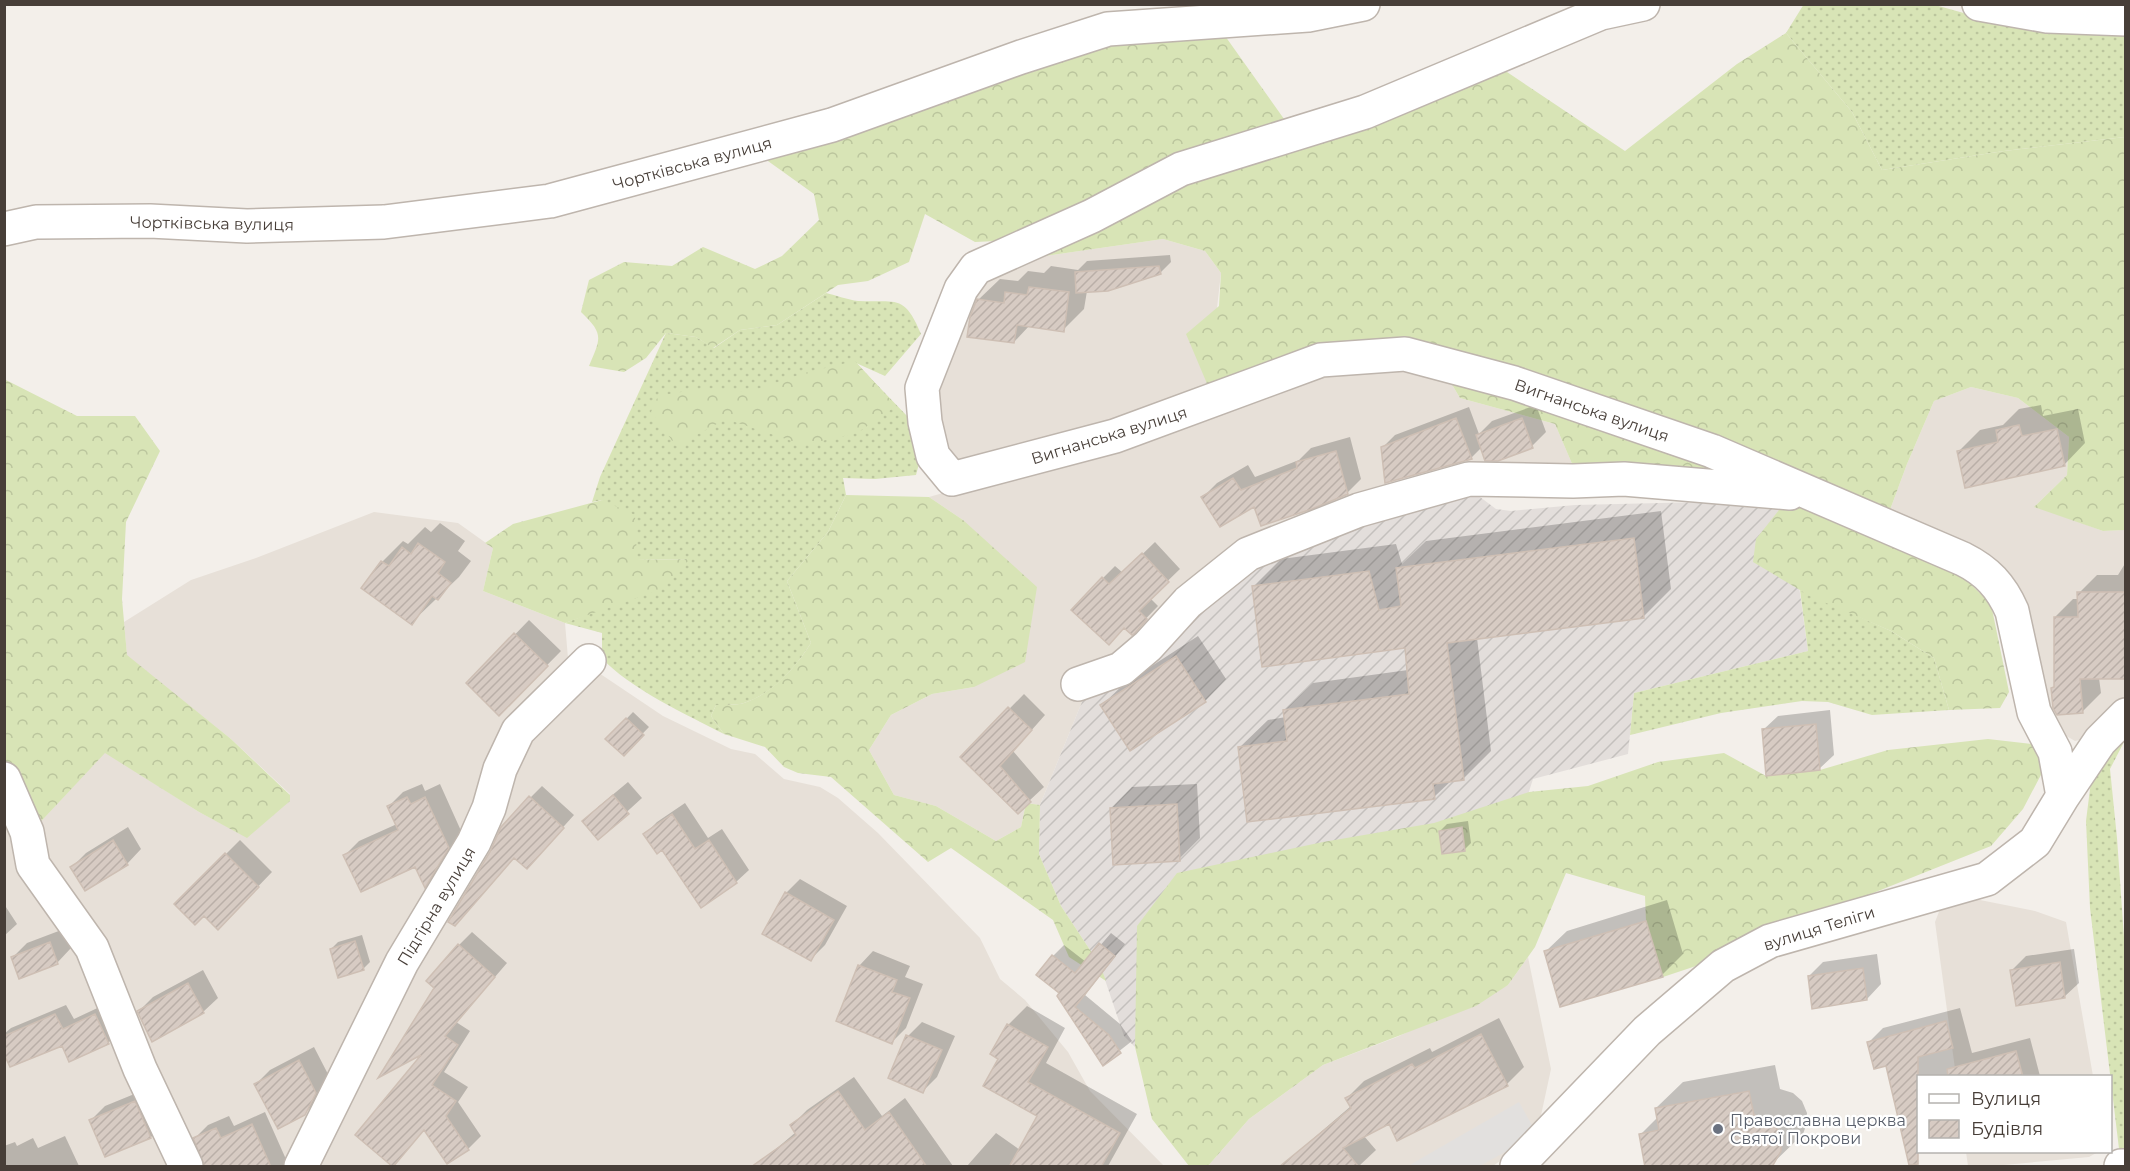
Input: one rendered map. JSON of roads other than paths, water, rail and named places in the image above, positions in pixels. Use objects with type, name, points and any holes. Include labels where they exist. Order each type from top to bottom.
[{"type":"street","name":"Чортківська вулиця","points":[[4,229],[36,222],[150,221],[247,226],[384,222],[550,201],[832,125],[1021,57],[1108,29],[1308,15],[1363,4]]},
{"type":"street","name":"Вигнанська вулиця","points":[[1643,4],[1601,13],[1365,112],[1180,169],[1092,216],[976,268],[961,289],[921,388],[925,422],[933,456],[952,479],[1115,436],[1321,360],[1405,354],[1514,383],[1712,451],[1817,494],[1976,566],[1998,585],[2012,610],[2034,712],[2055,752],[2063,796]]},
{"type":"street","points":[[1979,4],[2047,16],[2126,19]]},
{"type":"street","points":[[1078,684],[1121,669],[1148,646],[1188,602],[1248,554],[1359,510],[1470,479],[1573,482],[1623,479],[1817,494]]},
{"type":"street","name":"Підгірна вулиця","points":[[301,1167],[402,962],[474,842],[489,808],[500,769],[518,731],[589,661]]},
{"type":"street","name":"вулиця Теліги","points":[[1517,1167],[1647,1031],[1723,966],[1770,941],[1987,879],[2035,842],[2100,741],[2126,715]]},
{"type":"street","points":[[4,779],[27,832],[33,866],[92,948],[140,1070],[186,1167]]},
{"type":"place","name":"Православна церква Святої Покрови","points":[[1718,1129]]}]
